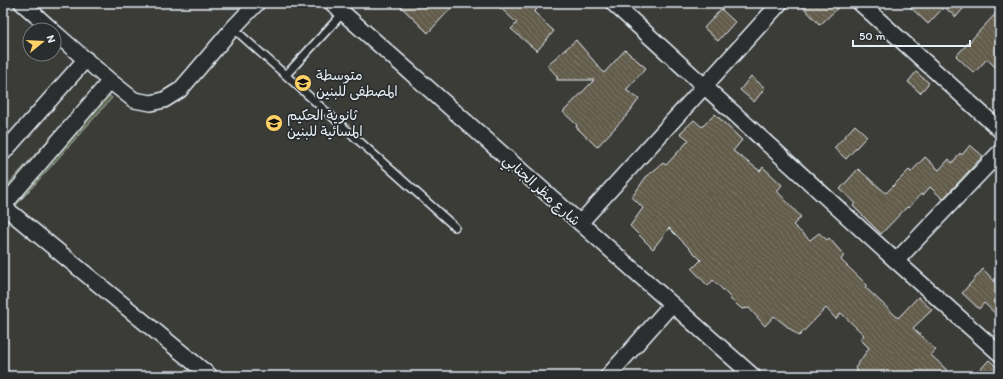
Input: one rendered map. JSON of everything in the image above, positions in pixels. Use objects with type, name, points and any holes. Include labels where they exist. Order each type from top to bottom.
[{"type":"street","points":[[22,3],[43,22]]},
{"type":"street","points":[[62,39],[134,100],[151,103],[164,100],[180,90],[256,3]]},
{"type":"street","points":[[580,223],[780,3]]},
{"type":"street","points":[[860,3],[1000,130]]},
{"type":"street","points":[[615,4],[1000,354]]},
{"type":"street","name":"شارع مظر الجنابي","points":[[338,8],[753,376]]},
{"type":"street","points":[[3,153],[86,59]]},
{"type":"street","points":[[110,81],[3,206],[210,376]]},
{"type":"street","points":[[896,261],[1000,152]]},
{"type":"street","points":[[608,376],[672,304]]},
{"type":"lane","points":[[286,75],[338,8]]},
{"type":"lane","points":[[233,28],[455,228]]},
{"type":"green space","points":[[98,84],[112,98],[3,220],[3,190]]},
{"type":"building","points":[[397,3],[456,3],[428,33]]},
{"type":"building","points":[[495,3],[525,3],[537,9],[534,12],[554,31],[537,51],[511,29],[517,23]]},
{"type":"building","points":[[799,3],[843,3],[820,25]]},
{"type":"building","points":[[906,3],[968,3],[956,17],[944,7],[928,24]]},
{"type":"building","points":[[721,9],[735,22],[718,41],[704,28]]},
{"type":"building","points":[[1000,9],[1000,72],[987,59],[974,73],[956,56]]},
{"type":"building","points":[[576,40],[604,73],[625,50],[646,68],[626,90],[639,99],[628,114],[597,147],[563,112],[594,80],[557,80],[557,76],[547,65]]},
{"type":"building","points":[[916,72],[929,83],[920,93],[908,82]]},
{"type":"building","points":[[751,76],[765,88],[754,102],[740,90]]},
{"type":"building","points":[[715,114],[742,140],[733,151],[760,171],[763,167],[782,185],[777,191],[801,217],[793,225],[810,240],[819,233],[827,240],[829,238],[844,255],[841,260],[867,285],[865,287],[898,318],[918,297],[932,310],[913,328],[936,350],[931,355],[953,376],[860,376],[855,368],[869,348],[860,339],[864,335],[841,313],[836,319],[826,308],[799,336],[774,316],[765,326],[749,308],[742,309],[729,298],[730,297],[713,280],[708,286],[692,269],[701,260],[669,228],[653,249],[630,226],[643,208],[632,197],[646,177],[663,163],[666,165],[689,140],[680,133],[694,120],[702,127]]},
{"type":"building","points":[[855,125],[867,136],[846,159],[834,148]]},
{"type":"building","points":[[970,145],[983,156],[943,199],[930,187],[923,195],[921,194],[908,208],[907,207],[881,234],[853,206],[855,203],[840,189],[858,169],[886,193],[909,170],[911,172],[925,157],[939,170],[949,159],[952,163],[960,153],[962,155]]},
{"type":"building","points":[[983,269],[1000,287],[1000,318],[984,303],[979,309],[962,293]]},
{"type":"building","points":[[989,360],[1000,370],[1000,376],[974,376]]},
{"type":"place","name":"متوسطة المصطفى للبنين","points":[[303,83]]},
{"type":"place","name":"ثانوية الحكيم المسائية للبنين","points":[[274,123]]}]
